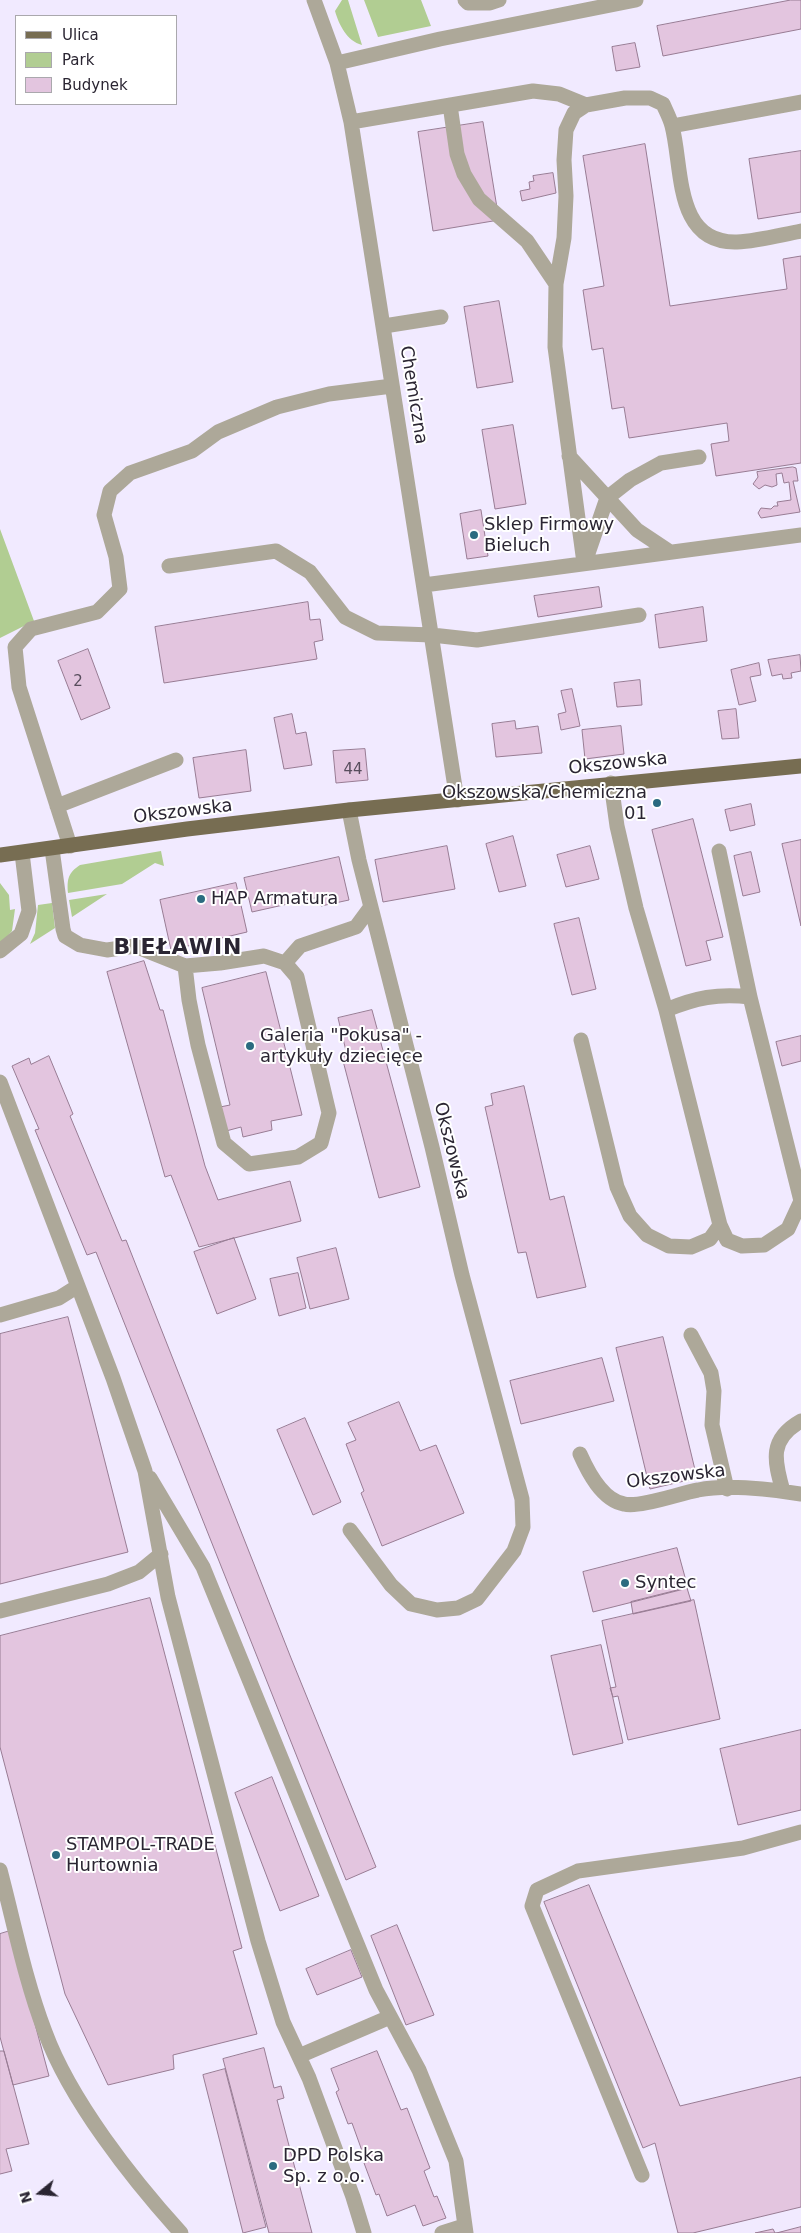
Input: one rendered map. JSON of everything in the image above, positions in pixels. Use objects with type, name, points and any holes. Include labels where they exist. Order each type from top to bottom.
[{"type":"main road","name":"Okszowska","points":[[0,855],[187,829],[349,810],[801,766]]},
{"type":"street","name":"Chemiczna","points":[[314,0],[337,63],[351,122],[457,800]]},
{"type":"street","points":[[465,0],[468,3],[490,3],[499,0]]},
{"type":"street","points":[[337,63],[440,39],[636,0]]},
{"type":"street","points":[[351,122],[533,91],[559,94],[586,105]]},
{"type":"street","points":[[584,563],[556,364],[556,284],[564,238],[566,130],[574,113],[586,105],[625,98],[650,98],[663,104],[672,126],[688,212],[699,230],[716,240],[737,242],[801,231]]},
{"type":"street","points":[[672,126],[801,102]]},
{"type":"street","points":[[450,105],[457,154],[469,182],[479,199],[527,241],[556,284]]},
{"type":"street","points":[[384,326],[441,317]]},
{"type":"street","points":[[70,846],[19,687],[15,646],[31,629],[97,612],[120,589],[116,557],[104,515],[110,491],[130,473],[192,451],[218,432],[277,407],[329,394],[392,386]]},
{"type":"street","points":[[569,456],[637,530],[670,552]]},
{"type":"street","points":[[584,563],[607,498],[630,480],[660,464],[700,457]]},
{"type":"street","points":[[424,586],[801,535]]},
{"type":"street","points":[[169,566],[276,551],[310,572],[345,617],[377,633],[432,635],[478,640],[639,615]]},
{"type":"street","points":[[57,806],[176,760]]},
{"type":"street","points":[[611,784],[617,826],[636,908],[666,1010],[720,1225],[727,1240],[742,1246],[764,1245],[788,1230],[801,1201],[750,998],[719,850]]},
{"type":"street","name":"Okszowska","points":[[349,810],[370,908],[462,1275],[522,1500],[523,1527],[514,1551],[477,1599],[458,1608],[437,1610],[411,1604],[391,1585],[350,1530]]},
{"type":"street","points":[[52,849],[65,936],[80,946],[107,950],[136,946],[185,966],[264,956],[285,963],[297,977],[329,1113],[321,1143],[298,1157],[249,1164],[224,1143],[198,1045],[189,1000],[185,966]]},
{"type":"street","points":[[0,951],[21,934],[29,911],[22,853]]},
{"type":"street","points":[[285,963],[300,946],[356,927],[370,908]]},
{"type":"street","points":[[666,1010],[690,1000],[728,994],[750,998]]},
{"type":"street","points":[[581,1040],[617,1187],[630,1216],[647,1235],[669,1246],[692,1247],[710,1239],[720,1225]]},
{"type":"street","points":[[0,1082],[114,1378],[145,1471],[168,1598],[258,1940],[284,2022],[353,2197],[364,2233]]},
{"type":"street","points":[[0,1315],[59,1298],[78,1286]]},
{"type":"street","points":[[690,1335],[711,1374],[714,1391],[712,1425],[728,1489]]},
{"type":"street","points":[[783,1491],[775,1465],[777,1443],[789,1428],[801,1421]]},
{"type":"street","name":"Okszowska","points":[[580,1454],[588,1473],[603,1493],[623,1504],[640,1503],[700,1489],[764,1489],[801,1494]]},
{"type":"street","points":[[145,1471],[203,1567],[373,1981],[419,2070],[456,2161],[465,2230],[442,2233]]},
{"type":"street","points":[[0,1611],[108,1584],[139,1572],[161,1554]]},
{"type":"street","points":[[642,2175],[532,1906],[537,1890],[578,1871],[743,1848],[801,1832]]},
{"type":"street","points":[[0,1870],[45,2032],[62,2068],[85,2108],[143,2190],[181,2233]]},
{"type":"street","points":[[299,2056],[390,2017]]},
{"type":"green space","points":[[342,0],[348,0],[362,45],[352,40],[344,32],[339,22],[335,11]]},
{"type":"green space","points":[[364,0],[421,0],[431,26],[378,37]]},
{"type":"green space","points":[[0,529],[34,621],[0,638]]},
{"type":"green space","points":[[161,851],[164,866],[155,863],[122,884],[68,893],[69,877],[80,865]]},
{"type":"green space","points":[[0,883],[9,895],[10,910],[15,909],[12,931],[0,945]]},
{"type":"green space","points":[[107,894],[72,917],[69,900]]},
{"type":"green space","points":[[52,903],[55,928],[30,944],[35,933],[38,905]]},
{"type":"building","points":[[791,0],[801,0],[801,29],[663,56],[657,26]]},
{"type":"building","points":[[635,43],[640,67],[616,71],[612,47]]},
{"type":"building","points":[[483,122],[499,220],[433,231],[418,132]]},
{"type":"building","points":[[645,144],[670,306],[787,289],[783,259],[801,256],[801,463],[716,476],[711,444],[729,441],[727,423],[629,438],[624,407],[612,409],[603,348],[592,350],[583,290],[604,286],[583,156]]},
{"type":"building","points":[[801,151],[801,212],[758,219],[749,159]]},
{"type":"building","points":[[553,173],[556,193],[522,201],[520,191],[530,189],[529,182],[534,181],[533,176]]},
{"type":"building","points":[[499,301],[513,382],[477,388],[464,307]]},
{"type":"building","points":[[513,425],[526,504],[495,509],[482,430]]},
{"type":"building","points":[[796,468],[798,481],[793,481],[800,512],[761,518],[758,513],[761,508],[771,509],[774,506],[778,506],[777,502],[791,500],[789,482],[784,483],[782,473],[776,474],[777,485],[772,487],[765,485],[759,489],[753,484],[758,477],[757,472]]},
{"type":"building","name":"Sklep Firmowy Bieluch","points":[[481,510],[488,556],[467,559],[460,514]]},
{"type":"building","points":[[599,587],[602,607],[538,617],[534,596]]},
{"type":"building","points":[[308,602],[310,620],[320,619],[323,640],[314,642],[317,659],[164,683],[155,627]]},
{"type":"building","points":[[703,607],[707,641],[659,648],[655,615]]},
{"type":"building","points":[[88,649],[110,708],[81,720],[58,661]]},
{"type":"building","points":[[800,655],[801,671],[791,673],[792,678],[783,679],[782,674],[772,676],[768,660]]},
{"type":"building","points":[[759,663],[761,675],[750,677],[756,701],[739,705],[731,670]]},
{"type":"building","points":[[640,680],[642,705],[617,707],[614,683]]},
{"type":"building","points":[[572,689],[580,726],[561,730],[558,714],[566,712],[561,691]]},
{"type":"building","points":[[736,709],[739,738],[722,739],[718,711]]},
{"type":"building","points":[[292,714],[296,734],[306,732],[312,765],[284,769],[274,718]]},
{"type":"building","points":[[515,721],[516,729],[538,726],[542,753],[496,757],[492,724]]},
{"type":"building","points":[[621,726],[624,754],[585,759],[582,730]]},
{"type":"building","points":[[365,749],[368,780],[336,783],[333,751]]},
{"type":"building","points":[[246,750],[251,791],[199,798],[193,758]]},
{"type":"building","points":[[751,804],[755,825],[730,831],[725,810]]},
{"type":"building","points":[[693,819],[723,937],[706,941],[711,960],[686,966],[652,830]]},
{"type":"building","points":[[513,836],[526,886],[499,892],[486,844]]},
{"type":"building","points":[[801,840],[801,926],[782,844]]},
{"type":"building","points":[[447,846],[455,889],[383,902],[375,860]]},
{"type":"building","points":[[590,846],[599,879],[566,887],[557,855]]},
{"type":"building","points":[[751,852],[760,892],[743,896],[734,856]]},
{"type":"building","points":[[339,857],[349,900],[321,906],[319,897],[252,912],[244,878]]},
{"type":"building","points":[[236,883],[247,932],[171,950],[160,900]]},
{"type":"building","points":[[579,918],[596,989],[572,995],[554,924]]},
{"type":"building","points":[[144,961],[160,1010],[163,1010],[205,1166],[218,1200],[290,1181],[301,1221],[199,1247],[171,1175],[165,1177],[107,972]]},
{"type":"building","name":"Galeria \"Pokusa\" - artykuły dziecięce","points":[[266,972],[302,1115],[271,1121],[272,1130],[243,1137],[241,1127],[226,1131],[220,1107],[230,1105],[202,988]]},
{"type":"building","points":[[372,1010],[420,1187],[379,1198],[342,1057],[347,1055],[338,1018]]},
{"type":"building","points":[[801,1036],[801,1061],[782,1066],[776,1042]]},
{"type":"building","points":[[49,1056],[73,1114],[70,1116],[122,1241],[126,1240],[291,1658],[376,1867],[346,1880],[96,1252],[87,1255],[35,1130],[39,1129],[12,1066],[29,1058],[31,1064]]},
{"type":"building","points":[[524,1086],[550,1200],[564,1196],[586,1287],[537,1298],[526,1252],[518,1253],[485,1107],[493,1105],[491,1094]]},
{"type":"building","points":[[234,1238],[256,1299],[217,1314],[194,1252]]},
{"type":"building","points":[[336,1248],[349,1299],[310,1309],[297,1258]]},
{"type":"building","points":[[298,1273],[306,1308],[279,1316],[270,1279]]},
{"type":"building","points":[[68,1317],[128,1552],[0,1584],[0,1334]]},
{"type":"building","points":[[663,1337],[697,1478],[650,1489],[616,1348]]},
{"type":"building","points":[[602,1358],[614,1401],[521,1424],[510,1381]]},
{"type":"building","points":[[399,1402],[420,1451],[436,1445],[464,1513],[382,1546],[361,1493],[364,1491],[346,1444],[356,1440],[348,1423]]},
{"type":"building","points":[[305,1418],[341,1502],[313,1515],[277,1430]]},
{"type":"building","points":[[677,1548],[688,1588],[593,1612],[583,1572]]},
{"type":"building","points":[[687,1588],[691,1601],[633,1614],[631,1602]]},
{"type":"building","points":[[150,1598],[242,1948],[233,1951],[257,2034],[173,2055],[174,2069],[108,2085],[65,1994],[0,1747],[0,1636]]},
{"type":"building","points":[[694,1600],[720,1719],[628,1740],[618,1696],[613,1697],[610,1688],[616,1687],[602,1621]]},
{"type":"building","points":[[601,1645],[623,1743],[573,1755],[551,1656]]},
{"type":"building","points":[[801,1730],[801,1810],[738,1825],[720,1749]]},
{"type":"building","points":[[272,1777],[319,1896],[280,1911],[235,1793]]},
{"type":"building","points":[[589,1885],[680,2106],[801,2077],[801,2207],[693,2233],[678,2233],[655,2143],[643,2148],[544,1902]]},
{"type":"building","points":[[397,1925],[434,2015],[406,2025],[371,1936]]},
{"type":"building","points":[[10,1931],[49,2076],[13,2085],[0,2037],[0,1934]]},
{"type":"building","points":[[351,1950],[362,1977],[317,1995],[306,1969]]},
{"type":"building","name":"DPD Polska Sp. z o.o.","points":[[264,2048],[274,2088],[281,2086],[284,2098],[277,2100],[312,2233],[269,2233],[223,2059]]},
{"type":"building","points":[[0,2051],[4,2051],[29,2144],[6,2149],[12,2171],[0,2174]]},
{"type":"building","points":[[377,2051],[401,2110],[407,2108],[430,2168],[424,2171],[434,2197],[437,2196],[446,2218],[423,2226],[415,2205],[387,2216],[379,2194],[376,2195],[352,2123],[348,2124],[336,2092],[339,2090],[331,2069]]},
{"type":"building","points":[[225,2069],[266,2227],[243,2233],[203,2075]]},
{"type":"building","points":[[801,2227],[801,2233],[775,2233]]},
{"type":"building","points":[[773,2229],[775,2233],[755,2233]]},
{"type":"place","name":"Sklep Firmowy Bieluch","points":[[474,535]]},
{"type":"place","name":"Okszowska/Chemiczna 01","points":[[657,803]]},
{"type":"place","name":"HAP Armatura","points":[[201,899]]},
{"type":"place","name":"Galeria \"Pokusa\" - artykuły dziecięce","points":[[250,1046]]},
{"type":"place","name":"Syntec","points":[[625,1583]]},
{"type":"place","name":"STAMPOL-TRADE Hurtownia","points":[[56,1855]]},
{"type":"place","name":"DPD Polska Sp. z o.o.","points":[[273,2166]]},
{"type":"district","name":"BIEŁAWIN","points":[[178,948]]}]
